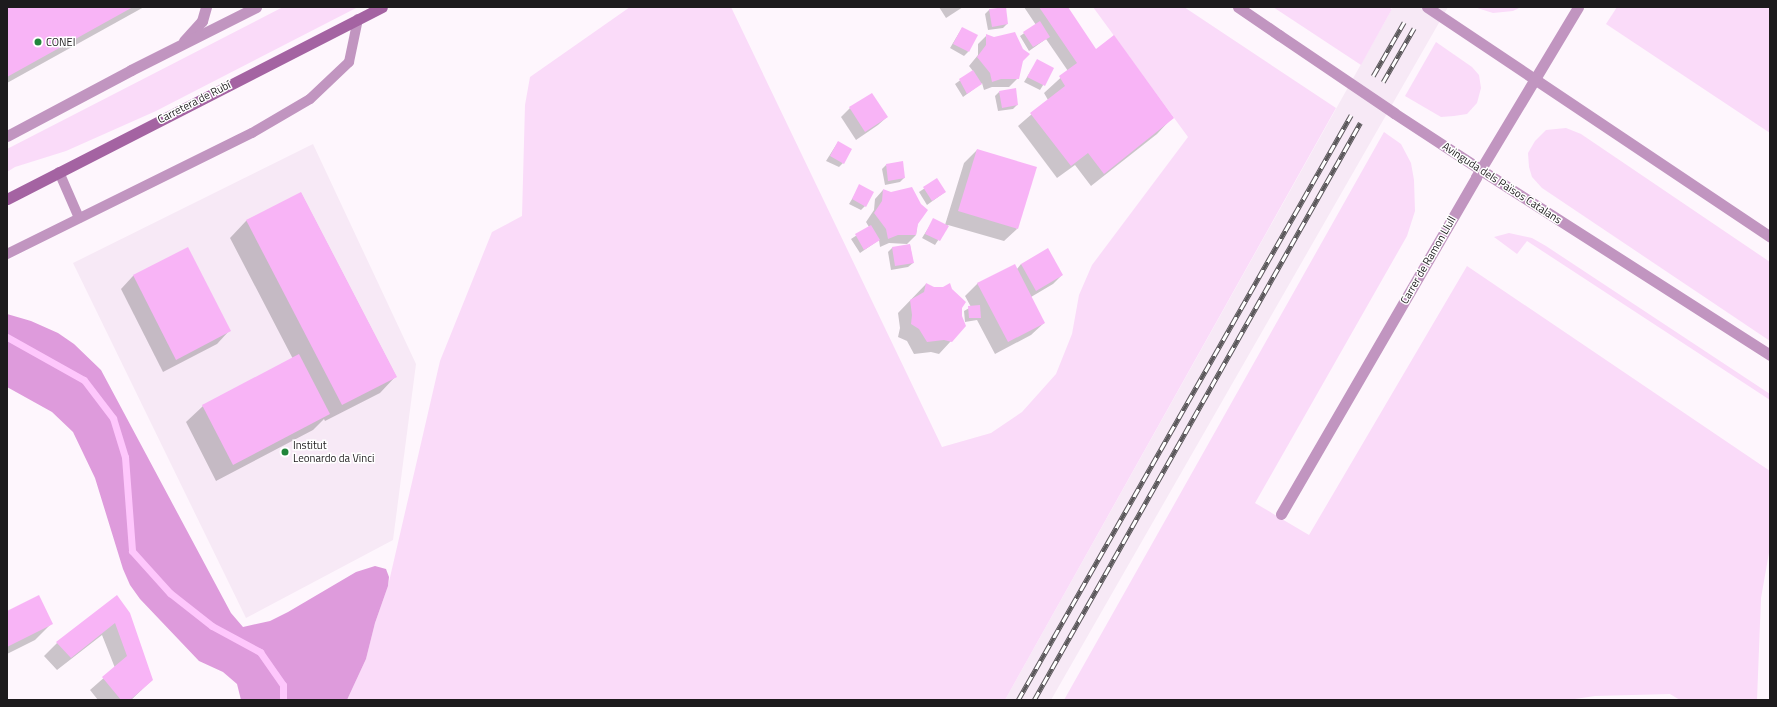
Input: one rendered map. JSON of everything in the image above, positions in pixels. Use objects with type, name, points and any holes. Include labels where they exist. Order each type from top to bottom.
[{"type":"main road","name":"Carretera de Rubí","points":[[7,199],[382,7]]},
{"type":"street","points":[[179,47],[202,21],[206,7]]},
{"type":"street","points":[[7,136],[131,70],[256,7]]},
{"type":"street","name":"Avinguda dels Països Catalans","points":[[1238,7],[1481,170],[1770,355]]},
{"type":"street","points":[[1427,7],[1770,236]]},
{"type":"street","name":"Carrer de Ramon Llull","points":[[1281,514],[1534,79],[1578,7]]},
{"type":"lane","points":[[7,254],[252,133],[310,99],[349,62],[358,19]]},
{"type":"lane","points":[[59,172],[79,218]]},
{"type":"shaded area","points":[[283,7],[358,7],[156,111],[66,151],[15,167],[7,172],[7,149]]},
{"type":"shaded area","points":[[630,7],[731,7],[942,447],[991,433],[1022,412],[1056,374],[1072,334],[1079,295],[1092,265],[1188,137],[1093,7],[1184,7],[1336,108],[1005,700],[347,700],[366,659],[375,623],[388,586],[440,361],[492,232],[522,216],[525,105],[530,77]]},
{"type":"shaded area","points":[[1273,7],[1388,7],[1392,9],[1361,65]]},
{"type":"shaded area","points":[[1393,7],[1448,7],[1051,700],[1005,700]]},
{"type":"shaded area","points":[[1474,7],[1521,7],[1513,11],[1493,13]]},
{"type":"shaded area","points":[[1617,7],[1770,7],[1770,133],[1606,24]]},
{"type":"shaded area","points":[[1436,42],[1472,67],[1479,75],[1481,88],[1477,103],[1467,114],[1441,117],[1405,96]]},
{"type":"shaded area","points":[[1566,128],[1581,134],[1770,262],[1770,341],[1542,188],[1532,177],[1529,167],[1528,153],[1535,141],[1546,130]]},
{"type":"shaded area","points":[[1384,132],[1401,144],[1411,163],[1414,180],[1415,211],[1407,236],[1255,503],[1309,535],[1467,266],[1770,471],[1770,547],[1761,598],[1757,700],[1680,700],[1670,694],[1595,696],[1568,700],[1064,700]]},
{"type":"shaded area","name":"Institut Leonardo da Vinci","points":[[313,144],[416,364],[393,540],[246,618],[73,263]]},
{"type":"shaded area","points":[[1509,233],[1532,238],[1546,246],[1770,394],[1770,400],[1527,241],[1517,254],[1494,237]]},
{"type":"shaded area","points":[[7,314],[31,321],[58,333],[74,344],[101,370],[231,613],[243,627],[270,621],[356,572],[375,566],[386,569],[389,577],[388,586],[375,623],[366,659],[347,700],[241,700],[237,684],[223,672],[199,661],[140,599],[130,585],[123,569],[95,478],[73,432],[52,412],[7,387]]},
{"type":"building","name":"CONEI","points":[[7,7],[133,7],[7,77]]},
{"type":"building","points":[[1006,7],[1008,24],[992,27],[989,9]]},
{"type":"building","points":[[1039,7],[1068,7],[1096,49],[1114,35],[1174,118],[1104,174],[1088,153],[1071,166],[1030,113],[1065,86],[1059,76],[1077,63]]},
{"type":"building","points":[[1040,21],[1050,37],[1033,47],[1023,32]]},
{"type":"building","points":[[962,27],[978,35],[969,52],[953,44]]},
{"type":"building","points":[[1015,32],[1023,49],[1030,54],[1023,61],[1019,79],[1001,79],[992,82],[990,73],[977,57],[986,45],[986,34],[994,37]]},
{"type":"building","points":[[1037,59],[1054,68],[1045,86],[1027,77]]},
{"type":"building","points":[[973,70],[982,84],[967,94],[959,79]]},
{"type":"building","points":[[1016,88],[1018,105],[1002,108],[999,91]]},
{"type":"building","points":[[872,93],[888,117],[865,132],[849,107]]},
{"type":"building","points":[[838,141],[852,149],[844,164],[830,156]]},
{"type":"building","points":[[977,149],[1037,167],[1018,229],[958,211]]},
{"type":"building","points":[[903,161],[905,178],[888,181],[886,164]]},
{"type":"building","points":[[937,178],[946,192],[932,201],[923,187]]},
{"type":"building","points":[[859,184],[874,192],[866,207],[852,199]]},
{"type":"building","points":[[912,187],[921,204],[928,210],[918,224],[916,235],[898,235],[888,239],[886,229],[874,213],[882,201],[883,189],[891,192]]},
{"type":"building","points":[[301,192],[397,377],[342,405],[246,220]]},
{"type":"building","points":[[933,218],[949,226],[940,241],[925,234]]},
{"type":"building","points":[[871,225],[880,240],[864,250],[855,234]]},
{"type":"building","points":[[910,244],[914,263],[895,266],[892,247]]},
{"type":"building","points":[[188,247],[231,331],[176,360],[133,275]]},
{"type":"building","points":[[1048,248],[1063,275],[1036,291],[1021,264]]},
{"type":"building","points":[[1015,264],[1045,323],[1008,342],[977,283]]},
{"type":"building","points":[[926,283],[934,287],[943,287],[950,283],[952,289],[966,302],[962,308],[962,316],[966,326],[952,342],[944,340],[927,342],[919,329],[911,324],[912,315],[910,300],[924,292]]},
{"type":"building","points":[[980,305],[981,318],[969,318],[968,306]]},
{"type":"building","points":[[299,354],[330,414],[233,465],[202,405]]},
{"type":"building","points":[[39,595],[53,624],[7,647],[7,611]]},
{"type":"building","points":[[117,595],[130,613],[153,680],[130,700],[121,700],[102,677],[127,656],[115,623],[71,658],[56,642]]},
{"type":"waterway","points":[[7,337],[84,380],[113,418],[125,457],[132,551],[170,593],[212,626],[260,652],[283,685],[283,700]]},
{"type":"railway","points":[[1373,76],[1404,22]]},
{"type":"railway","points":[[1383,82],[1414,28]]},
{"type":"railway","points":[[1018,700],[1351,115]]},
{"type":"railway","points":[[1034,700],[1360,123]]},
{"type":"place","name":"CONEI","points":[[38,42]]},
{"type":"place","name":"Institut Leonardo da Vinci","points":[[285,452]]}]
